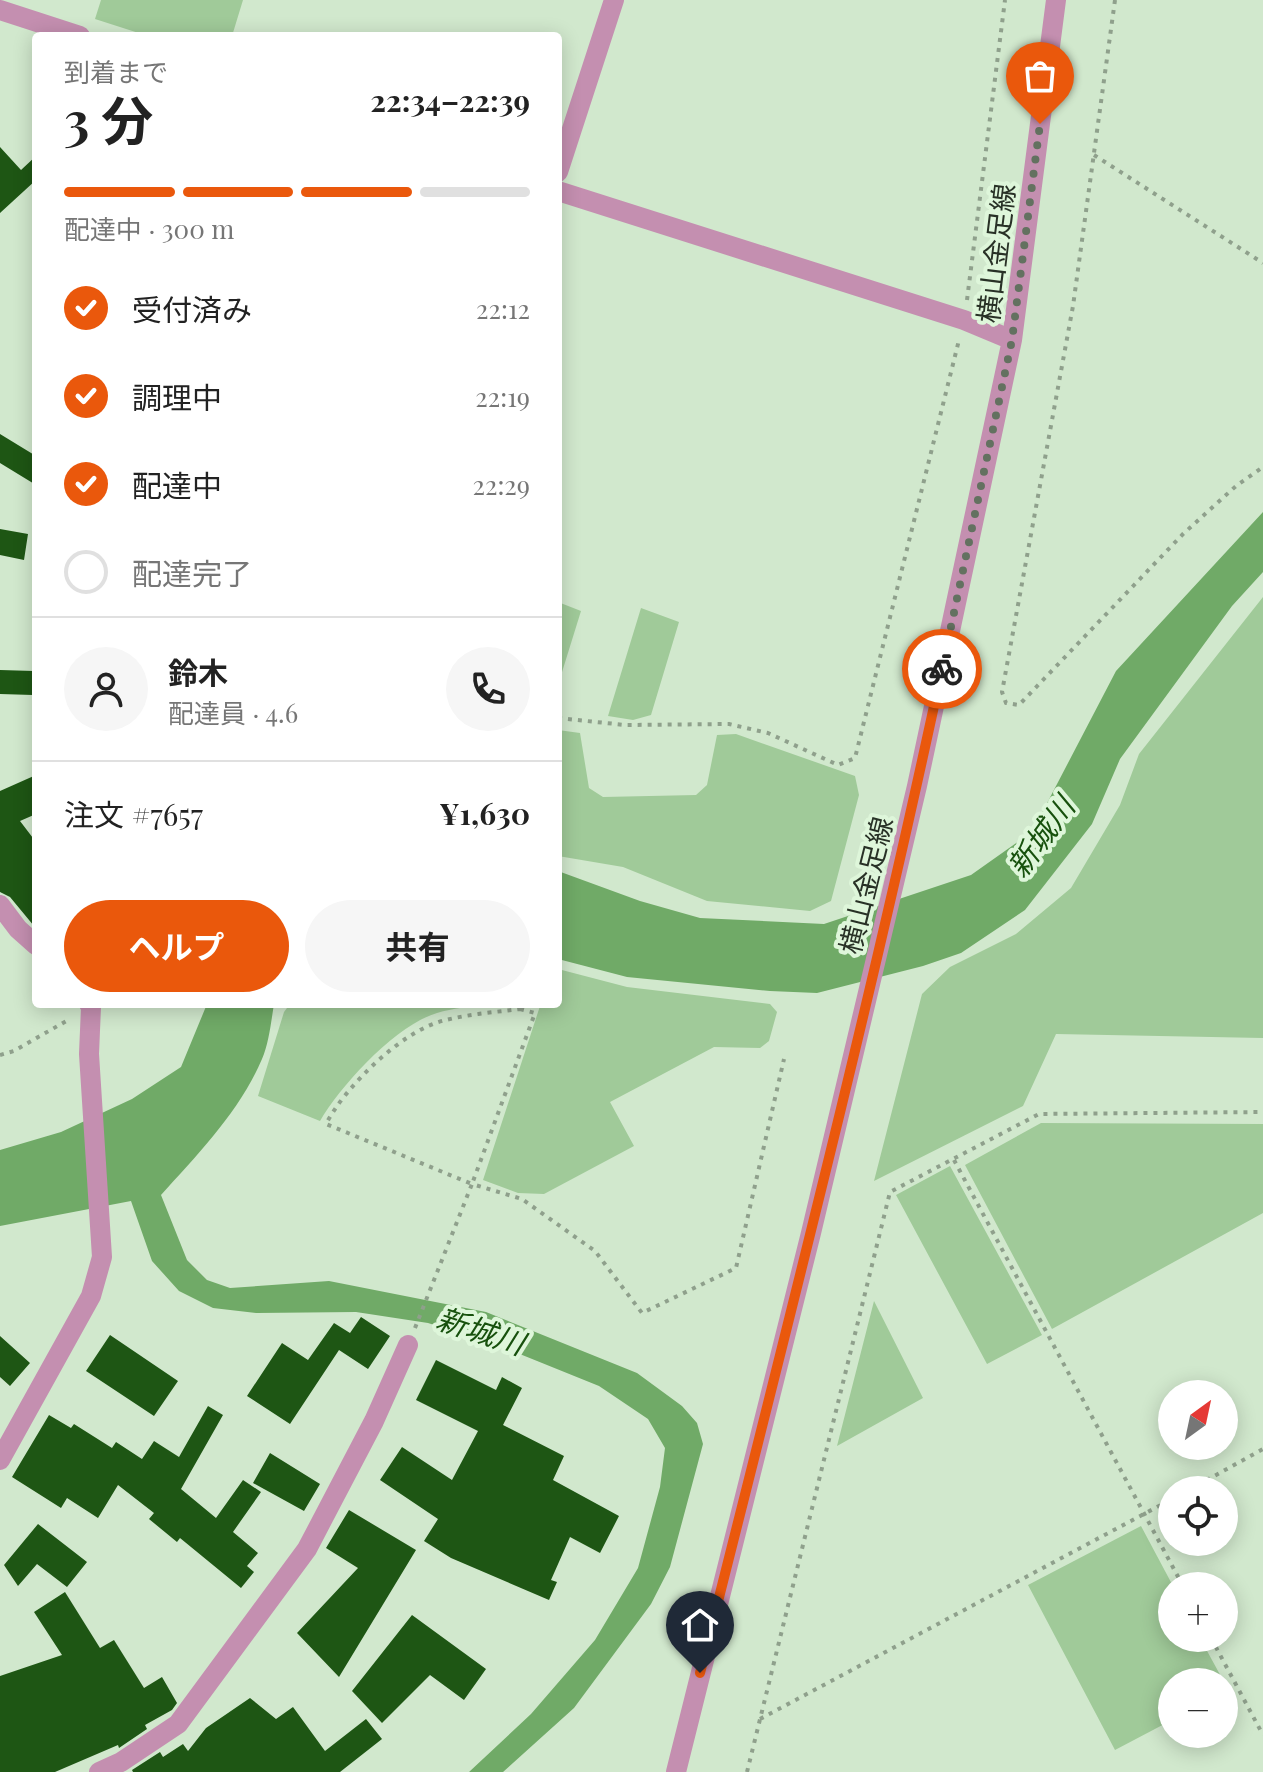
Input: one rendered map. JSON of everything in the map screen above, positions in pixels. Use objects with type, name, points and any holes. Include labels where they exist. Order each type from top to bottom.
[{"type":"street","points":[[562,160],[614,0]]},
{"type":"street","name":"横山金足線","points":[[676,1772],[917,786],[1012,340],[1056,0]]},
{"type":"street","points":[[0,10],[68,32]]},
{"type":"street","points":[[562,192],[964,320],[1012,340]]},
{"type":"street","points":[[0,905],[32,941]]},
{"type":"street","points":[[0,1460],[91,1296],[102,1257],[89,1054],[93,1008]]},
{"type":"street","points":[[99,1772],[121,1762],[178,1724],[289,1575],[321,1524],[374,1421],[408,1345]]},
{"type":"path","points":[[562,718],[625,725],[729,724],[768,733],[838,765],[855,758],[964,320],[1005,0]]},
{"type":"path","points":[[1115,0],[1073,306],[1002,692],[1006,703],[1019,705],[1183,534],[1236,486],[1263,467]]},
{"type":"path","points":[[1094,155],[1263,263]]},
{"type":"path","points":[[0,1055],[14,1051],[88,1008]]},
{"type":"path","points":[[408,1345],[472,1184],[535,1013],[520,1009],[443,1020],[396,1044],[336,1105],[326,1124],[472,1184],[522,1199],[595,1251],[642,1313],[736,1268],[784,1059]]},
{"type":"path","points":[[747,1772],[890,1192],[1039,1114],[1263,1112]]},
{"type":"path","points":[[954,1160],[1175,1572]]},
{"type":"path","points":[[1214,1476],[1263,1449]]},
{"type":"path","points":[[760,1719],[1158,1507]]},
{"type":"path","points":[[1219,1652],[1263,1735]]},
{"type":"shaded area","points":[[101,0],[243,0],[233,32],[136,32],[95,19]]},
{"type":"shaded area","points":[[1263,597],[1263,1038],[1056,1034],[1023,1106],[874,1181],[922,994],[950,967],[1016,934],[1071,888],[1120,805],[1139,754]]},
{"type":"shaded area","points":[[562,604],[581,611],[562,672]]},
{"type":"shaded area","points":[[641,608],[679,622],[651,715],[633,720],[608,716]]},
{"type":"shaded area","points":[[562,731],[580,733],[589,788],[603,797],[696,795],[707,785],[717,735],[736,734],[855,776],[859,795],[831,901],[810,911],[707,901],[623,867],[562,857]]},
{"type":"shaded area","points":[[562,970],[627,987],[770,1004],[777,1012],[769,1041],[760,1048],[714,1047],[610,1102],[634,1146],[544,1194],[518,1193],[483,1180],[539,1008],[562,1008]]},
{"type":"shaded area","points":[[287,1008],[461,1008],[437,1013],[404,1030],[355,1074],[320,1121],[258,1096]]},
{"type":"shaded area","points":[[1041,1123],[1263,1124],[1263,1213],[1052,1329],[965,1165]]},
{"type":"shaded area","points":[[950,1166],[1042,1335],[987,1364],[896,1195]]},
{"type":"shaded area","points":[[874,1301],[923,1398],[837,1446]]},
{"type":"shaded area","points":[[1141,1526],[1166,1572],[1158,1572],[1158,1652],[1208,1652],[1216,1668],[1158,1668],[1158,1727],[1115,1750],[1028,1585]]},
{"type":"water","name":"新城川","points":[[1263,512],[1263,572],[1232,606],[1120,759],[1092,824],[1025,910],[961,953],[817,993],[627,977],[562,960],[562,872],[640,901],[700,918],[824,924],[971,875],[1032,832],[1116,671]]},
{"type":"water","name":"新城川","points":[[205,1008],[273,1008],[264,1053],[253,1078],[217,1131],[161,1195],[187,1260],[207,1280],[230,1288],[329,1281],[486,1312],[637,1373],[682,1406],[697,1423],[703,1444],[670,1567],[651,1604],[574,1708],[503,1772],[469,1772],[531,1714],[595,1640],[638,1568],[660,1487],[665,1448],[648,1419],[599,1386],[500,1346],[428,1323],[356,1312],[256,1313],[213,1308],[179,1291],[152,1261],[131,1201],[0,1226],[0,1150],[61,1132],[132,1099],[181,1067]]},
{"type":"building","points":[[0,147],[21,170],[32,160],[32,184],[0,213]]},
{"type":"building","points":[[0,434],[32,454],[32,483],[0,463]]},
{"type":"building","points":[[0,529],[28,534],[24,560],[0,555]]},
{"type":"building","points":[[0,670],[32,671],[32,695],[0,694]]},
{"type":"building","points":[[32,777],[32,816],[20,821],[32,837],[32,924],[10,897],[0,892],[0,791]]},
{"type":"building","points":[[361,1317],[390,1336],[368,1369],[339,1350],[290,1424],[247,1396],[282,1343],[308,1360],[334,1323],[350,1333]]},
{"type":"building","points":[[110,1335],[178,1381],[154,1416],[86,1371]]},
{"type":"building","points":[[0,1336],[30,1363],[10,1386],[0,1377]]},
{"type":"building","points":[[436,1360],[496,1390],[502,1377],[522,1388],[503,1425],[564,1456],[553,1480],[619,1516],[600,1553],[570,1537],[551,1580],[557,1582],[549,1600],[451,1558],[424,1541],[438,1519],[380,1480],[402,1447],[452,1480],[478,1431],[416,1400]]},
{"type":"building","points":[[208,1406],[223,1415],[181,1489],[216,1518],[243,1480],[261,1492],[233,1532],[258,1553],[247,1566],[254,1572],[241,1588],[180,1538],[177,1542],[149,1519],[154,1513],[118,1485],[98,1518],[67,1498],[61,1508],[12,1477],[49,1415],[71,1428],[74,1424],[112,1448],[116,1442],[142,1459],[154,1441],[179,1457]]},
{"type":"building","points":[[270,1453],[320,1484],[304,1511],[253,1483]]},
{"type":"building","points":[[349,1510],[416,1550],[339,1677],[297,1633],[358,1568],[326,1548]]},
{"type":"building","points":[[38,1524],[87,1562],[67,1587],[37,1564],[18,1586],[4,1565]]},
{"type":"building","points":[[65,1592],[100,1648],[114,1640],[144,1688],[162,1677],[177,1703],[172,1710],[145,1725],[147,1729],[119,1748],[118,1745],[55,1772],[0,1772],[0,1676],[62,1655],[34,1612]]},
{"type":"building","points":[[412,1615],[486,1669],[464,1700],[430,1675],[382,1723],[352,1691]]},
{"type":"building","points":[[250,1698],[276,1719],[293,1707],[325,1751],[366,1719],[382,1739],[340,1772],[133,1772],[160,1752],[163,1757],[183,1744],[188,1751],[206,1728]]},
{"type":"way so far","points":[[942,669],[1012,340],[1040,124]]},
{"type":"route","points":[[700,1673],[811,1233],[942,669]]}]
